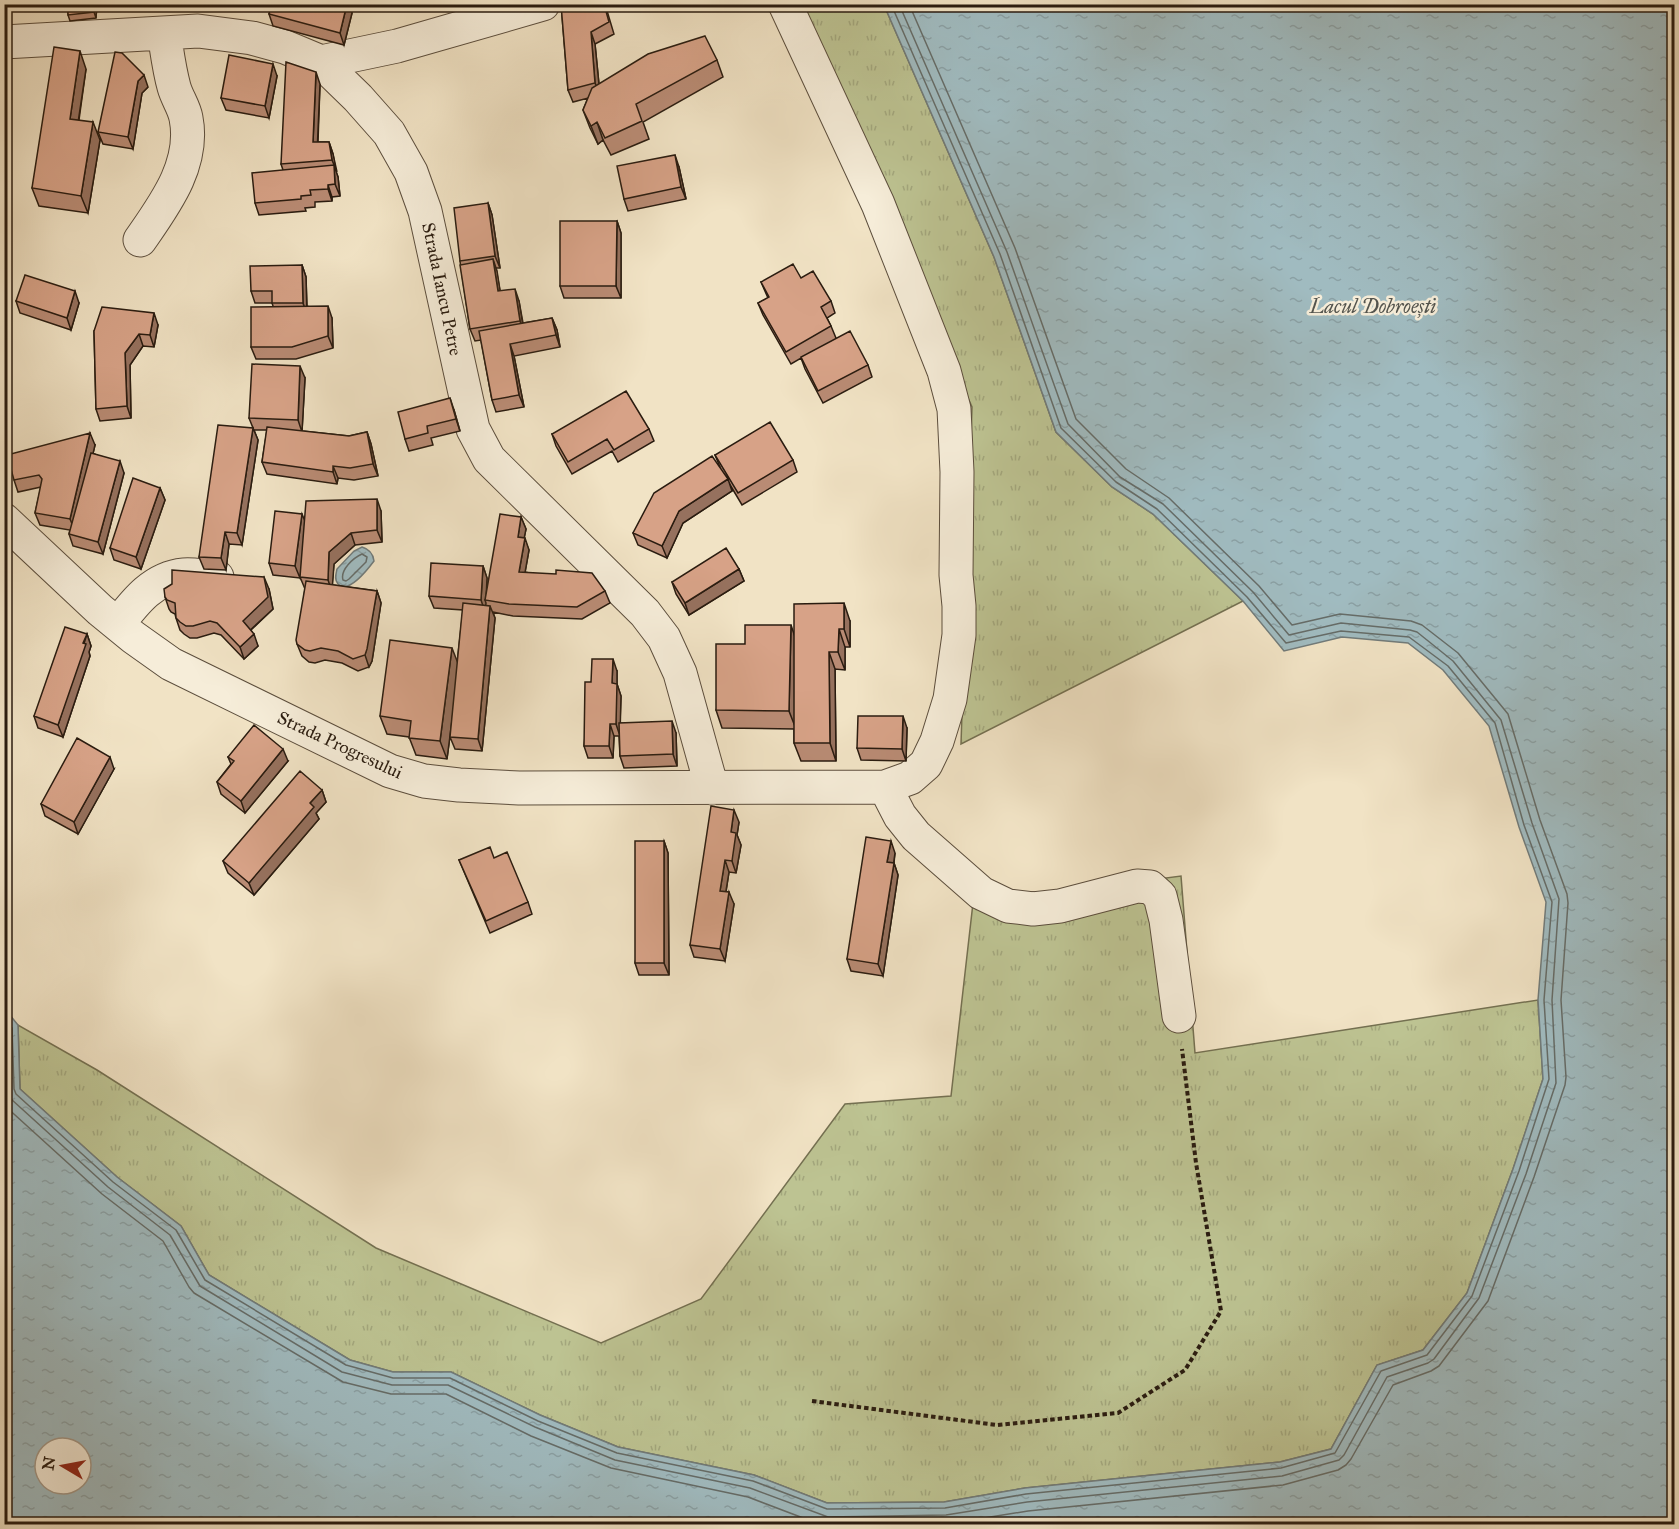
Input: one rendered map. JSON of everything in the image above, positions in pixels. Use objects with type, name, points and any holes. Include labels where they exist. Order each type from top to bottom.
[{"type":"street","points":[[321,62],[397,46],[543,4]]},
{"type":"street","points":[[785,4],[878,204],[944,371],[954,409],[959,635],[950,699],[937,741],[926,764],[910,778],[885,787],[900,816],[916,836],[981,893],[1008,906],[1033,909],[1060,906],[1137,886],[1150,887],[1160,897],[1166,920],[1179,1016]]},
{"type":"street","name":"Strada Iancu Petre","points":[[4,42],[164,33],[200,17],[321,62],[358,98],[389,133],[411,172],[425,211],[473,429],[489,459],[645,614],[664,638],[680,672],[712,788]]},
{"type":"street","points":[[140,240],[167,200],[180,175],[188,140],[186,116],[175,90],[164,33]]},
{"type":"street","name":"Strada Progresului","points":[[4,520],[118,624],[171,664],[390,771],[424,781],[519,788],[885,787]]},
{"type":"street","points":[[118,624],[134,603],[151,587],[164,580],[186,575],[239,579]]},
{"type":"path","points":[[812,1401],[997,1425],[1118,1413],[1185,1370],[1221,1311],[1196,1164],[1179,1016]]},
{"type":"green space","points":[[792,5],[884,5],[994,257],[1056,432],[1112,487],[1153,514],[1243,601],[961,744],[972,407]]},
{"type":"green space","points":[[1181,876],[1195,1053],[1538,1000],[1543,1079],[1513,1169],[1467,1293],[1423,1350],[1377,1365],[1331,1449],[1280,1462],[1025,1488],[944,1502],[827,1503],[754,1475],[618,1447],[540,1415],[451,1372],[393,1372],[350,1360],[209,1275],[181,1226],[117,1177],[20,1089],[18,1025],[97,1070],[376,1248],[601,1343],[701,1299],[845,1104],[951,1096],[973,903]]},
{"type":"water","name":"Lacul Dobroești","points":[[884,5],[1674,5],[1674,1524],[5,1524],[5,1009],[18,1025],[20,1089],[117,1177],[181,1226],[209,1275],[350,1360],[393,1372],[451,1372],[540,1415],[618,1447],[754,1475],[827,1503],[944,1502],[1025,1488],[1280,1462],[1331,1449],[1377,1365],[1423,1350],[1467,1293],[1513,1169],[1543,1079],[1538,1000],[1546,902],[1519,827],[1489,726],[1443,670],[1408,643],[1342,637],[1284,651],[1243,601],[1153,514],[1112,487],[1056,432],[994,257]]},
{"type":"water","points":[[362,547],[370,552],[374,561],[352,584],[342,586],[338,584],[337,569],[354,551]]},
{"type":"building","points":[[68,4],[94,4],[94,12],[68,15]]},
{"type":"building","points":[[271,4],[347,4],[340,33],[269,14]]},
{"type":"building","points":[[561,4],[604,4],[609,22],[591,32],[595,83],[568,90]]},
{"type":"building","points":[[705,36],[717,60],[636,104],[642,121],[605,138],[597,122],[591,126],[583,110],[592,88],[648,54]]},
{"type":"building","points":[[54,47],[80,51],[70,119],[93,122],[81,196],[32,188]]},
{"type":"building","points":[[115,52],[122,53],[144,75],[138,81],[128,137],[98,132]]},
{"type":"building","points":[[229,55],[273,64],[265,106],[221,98]]},
{"type":"building","points":[[286,62],[316,72],[313,142],[329,142],[332,160],[281,164]]},
{"type":"building","points":[[675,155],[681,187],[624,199],[617,166]]},
{"type":"building","points":[[334,165],[335,184],[328,185],[328,189],[310,190],[311,195],[301,196],[301,199],[255,203],[252,173]]},
{"type":"building","points":[[488,203],[495,256],[460,261],[454,208]]},
{"type":"building","points":[[560,221],[617,221],[616,286],[560,286]]},
{"type":"building","points":[[493,259],[498,291],[515,289],[520,321],[470,329],[460,265]]},
{"type":"building","points":[[793,264],[801,278],[813,271],[831,301],[821,307],[831,326],[786,352],[758,303],[769,297],[761,282]]},
{"type":"building","points":[[302,265],[303,303],[272,303],[272,291],[251,291],[250,266]]},
{"type":"building","points":[[25,275],[75,291],[67,318],[16,301]]},
{"type":"building","points":[[328,306],[328,336],[292,347],[251,347],[251,307]]},
{"type":"building","points":[[102,307],[154,313],[150,335],[139,334],[125,353],[127,406],[96,409],[94,331]]},
{"type":"building","points":[[552,318],[556,335],[510,344],[519,395],[492,400],[479,331]]},
{"type":"building","points":[[850,331],[868,365],[818,391],[801,357]]},
{"type":"building","points":[[252,364],[300,366],[298,420],[249,418]]},
{"type":"building","points":[[626,391],[649,429],[614,450],[607,439],[568,462],[552,434]]},
{"type":"building","points":[[450,398],[456,419],[427,426],[428,433],[405,439],[398,412]]},
{"type":"building","points":[[770,422],[793,460],[738,493],[715,455]]},
{"type":"building","points":[[218,425],[253,428],[237,533],[225,532],[221,558],[199,557]]},
{"type":"building","points":[[267,427],[349,436],[367,432],[373,464],[350,468],[333,466],[333,472],[262,462]]},
{"type":"building","points":[[90,433],[70,519],[35,513],[42,479],[39,475],[14,480],[7,455]]},
{"type":"building","points":[[91,453],[120,461],[98,542],[69,534]]},
{"type":"building","points":[[712,456],[728,479],[679,511],[662,546],[633,533],[654,493]]},
{"type":"building","points":[[133,478],[160,488],[136,557],[110,548]]},
{"type":"building","points":[[377,499],[377,530],[351,533],[329,552],[328,580],[300,577],[306,501]]},
{"type":"building","points":[[275,511],[302,514],[295,566],[269,563]]},
{"type":"building","points":[[500,514],[521,517],[518,537],[525,538],[519,572],[556,574],[556,570],[592,573],[605,591],[577,607],[509,604],[485,600]]},
{"type":"building","points":[[726,548],[739,569],[685,603],[672,582]]},
{"type":"building","points":[[431,563],[483,566],[481,600],[429,596]]},
{"type":"building","points":[[172,570],[264,577],[268,597],[243,621],[254,634],[240,647],[217,623],[210,621],[186,626],[180,622],[176,618],[175,603],[165,597],[164,589],[172,584]]},
{"type":"building","points":[[306,581],[377,591],[365,655],[353,659],[338,651],[321,648],[310,651],[297,644]]},
{"type":"building","points":[[463,603],[490,606],[478,739],[450,737]]},
{"type":"building","points":[[844,603],[844,629],[839,629],[838,652],[829,652],[830,743],[794,743],[794,604]]},
{"type":"building","points":[[745,625],[791,625],[789,711],[716,710],[716,644],[745,644]]},
{"type":"building","points":[[65,627],[87,634],[83,643],[86,644],[58,725],[34,716]]},
{"type":"building","points":[[390,640],[452,648],[440,741],[409,738],[411,721],[380,716]]},
{"type":"building","points":[[592,659],[613,659],[612,683],[617,684],[616,724],[610,724],[609,746],[584,746],[585,682],[591,682]]},
{"type":"building","points":[[858,716],[903,716],[902,749],[857,748]]},
{"type":"building","points":[[672,721],[673,754],[620,756],[619,723]]},
{"type":"building","points":[[254,725],[283,749],[241,801],[217,782],[234,761],[228,757]]},
{"type":"building","points":[[77,738],[110,757],[74,822],[41,804]]},
{"type":"building","points":[[300,771],[322,790],[310,803],[314,807],[249,883],[223,861]]},
{"type":"building","points":[[711,806],[734,810],[731,832],[736,833],[732,861],[725,860],[720,891],[729,892],[720,949],[690,945]]},
{"type":"building","points":[[866,837],[891,841],[887,862],[894,863],[878,964],[847,959]]},
{"type":"building","points":[[635,841],[664,841],[664,963],[635,963]]},
{"type":"building","points":[[490,847],[494,858],[507,852],[528,902],[486,921],[459,860]]}]
